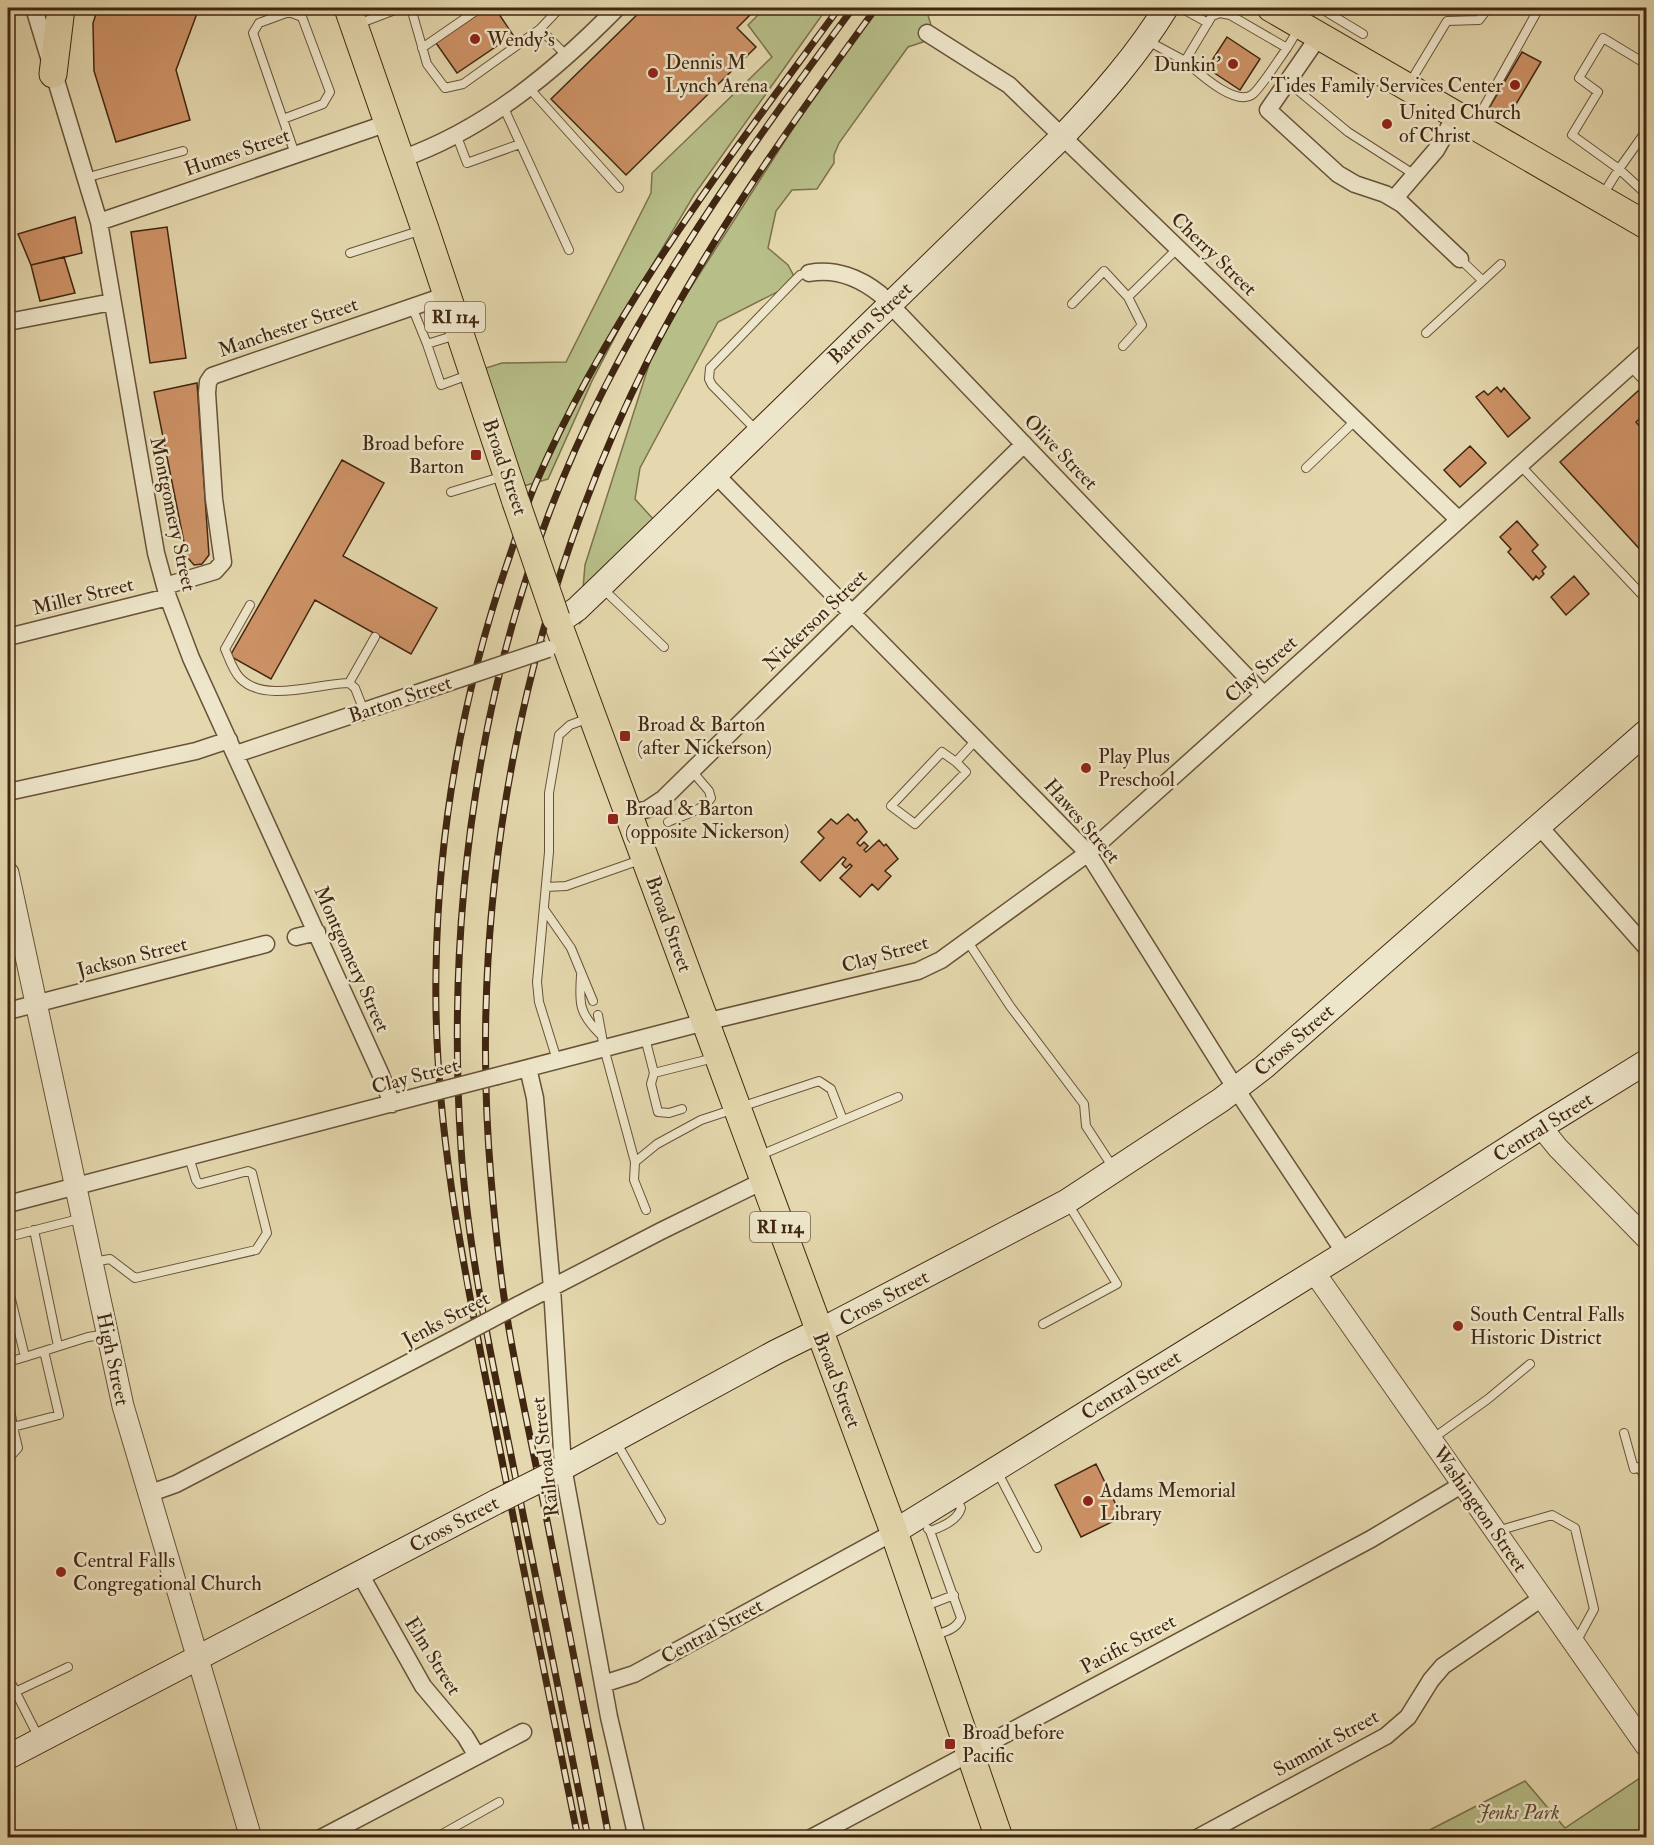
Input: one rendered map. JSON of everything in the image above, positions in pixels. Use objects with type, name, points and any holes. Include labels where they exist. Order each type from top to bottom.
[{"type":"main road","points":[[53,74],[61,8]]},
{"type":"main road","name":"Barton Street","points":[[557,633],[577,609],[1063,136],[1102,94],[1166,8]]},
{"type":"main road","points":[[1271,8],[1321,22],[1407,87],[1644,221]]},
{"type":"main road","name":"Broad Street","points":[[351,17],[460,333],[557,633],[592,716],[894,1532],[999,1838]]},
{"type":"main road","name":"Cross Street","points":[[8,1757],[555,1472],[776,1352],[1066,1202],[1236,1089],[1647,732]]},
{"type":"main road","name":"Central Street","points":[[894,1532],[925,1523],[954,1494],[1345,1253],[1647,1062]]},
{"type":"street","name":"Montgomery Street","points":[[34,8],[99,222],[150,523],[166,591],[191,658],[381,1075],[392,1104]]},
{"type":"street","points":[[401,159],[430,148],[456,134],[529,88],[567,56],[617,8]]},
{"type":"street","points":[[1321,22],[1287,82],[1268,110],[1338,174],[1355,184],[1402,204],[1460,259]]},
{"type":"street","name":"Cherry Street","points":[[927,33],[1009,85],[1459,520]]},
{"type":"street","points":[[1394,199],[1436,150],[1467,121]]},
{"type":"street","name":"Humes Street","points":[[99,222],[388,123]]},
{"type":"street","name":"Olive Street","points":[[809,273],[826,272],[848,275],[870,286],[890,304],[1264,695]]},
{"type":"street","name":"Manchester Street","points":[[166,591],[215,571],[223,562],[214,499],[207,393],[208,382],[212,376],[447,295]]},
{"type":"street","points":[[8,322],[112,302]]},
{"type":"street","name":"Clay Street","points":[[8,1204],[558,1060],[602,1041],[645,1038],[930,967],[968,942],[1088,853],[1647,352]]},
{"type":"street","name":"Nickerson Street","points":[[628,814],[655,805],[692,771],[1024,444]]},
{"type":"street","name":"Hawes Street","points":[[715,474],[1088,853],[1236,1089],[1345,1253]]},
{"type":"street","name":"Miller Street","points":[[8,637],[166,591]]},
{"type":"street","name":"Barton Street","points":[[8,792],[196,751],[232,747],[364,711],[459,679],[557,633]]},
{"type":"street","points":[[1539,826],[1647,947]]},
{"type":"street","name":"High Street","points":[[8,873],[127,1422],[251,1838]]},
{"type":"street","points":[[296,937],[316,932]]},
{"type":"street","name":"Jackson Street","points":[[8,1011],[266,944]]},
{"type":"street","name":"Railroad Street","points":[[528,1068],[535,1098],[552,1288],[555,1472],[637,1838]]},
{"type":"street","points":[[1541,1127],[1558,1148],[1647,1238]]},
{"type":"street","name":"Jenks Street","points":[[148,1494],[176,1484],[552,1288],[759,1169]]},
{"type":"street","name":"Washington Street","points":[[1314,1272],[1647,1746]]},
{"type":"street","name":"Pacific Street","points":[[811,1838],[969,1751],[1371,1539],[1463,1484]]},
{"type":"street","name":"Central Street","points":[[603,1684],[634,1674],[894,1532]]},
{"type":"street","name":"Elm Street","points":[[360,1574],[423,1686],[465,1736],[477,1756]]},
{"type":"street","name":"Summit Street","points":[[1197,1838],[1386,1736],[1408,1718],[1431,1680],[1443,1666],[1542,1598]]},
{"type":"street","points":[[321,1838],[523,1732]]},
{"type":"lane","points":[[351,17],[400,8]]},
{"type":"lane","points":[[411,8],[427,64],[445,88],[463,84],[540,29],[560,8]]},
{"type":"lane","points":[[441,8],[455,8]]},
{"type":"lane","points":[[422,48],[480,8]]},
{"type":"lane","points":[[1182,8],[1208,23]]},
{"type":"lane","points":[[1407,87],[1447,21],[1479,20],[1488,8]]},
{"type":"lane","points":[[1467,121],[1484,107],[1539,8]]},
{"type":"lane","points":[[283,119],[323,104],[330,92],[302,17],[289,12],[259,23],[253,33],[295,154]]},
{"type":"lane","points":[[1185,61],[1212,16],[1220,13],[1230,15],[1287,48]]},
{"type":"lane","points":[[1145,39],[1185,61],[1214,84],[1242,98],[1252,95],[1287,48],[1321,22],[1363,34]]},
{"type":"lane","points":[[540,29],[567,56]]},
{"type":"lane","points":[[1647,64],[1603,38],[1579,78],[1598,92],[1572,135],[1619,169],[1647,194]]},
{"type":"lane","points":[[1287,82],[1347,132],[1415,175]]},
{"type":"lane","points":[[529,88],[619,188]]},
{"type":"lane","points":[[503,106],[569,250]]},
{"type":"lane","points":[[1601,198],[1647,131]]},
{"type":"lane","points":[[456,134],[467,163],[520,144]]},
{"type":"lane","points":[[85,178],[183,151]]},
{"type":"lane","points":[[350,253],[425,229]]},
{"type":"lane","points":[[1128,297],[1178,248]]},
{"type":"lane","points":[[1460,259],[1482,280]]},
{"type":"lane","points":[[1426,333],[1501,264]]},
{"type":"lane","points":[[1072,304],[1104,271],[1128,297],[1142,324],[1123,346]]},
{"type":"lane","points":[[758,433],[712,385],[708,373],[713,363],[793,282],[801,275],[809,273]]},
{"type":"lane","points":[[412,307],[441,385],[473,373]]},
{"type":"lane","points":[[427,345],[460,333]]},
{"type":"lane","points":[[1630,366],[1647,383]]},
{"type":"lane","points":[[1306,468],[1356,420]]},
{"type":"lane","points":[[1520,465],[1647,599]]},
{"type":"lane","points":[[451,492],[507,475]]},
{"type":"lane","points":[[600,587],[664,646]]},
{"type":"lane","points":[[250,604],[225,649],[239,678],[251,686],[278,692],[349,683],[355,688],[364,711]]},
{"type":"lane","points":[[349,683],[375,637]]},
{"type":"lane","points":[[558,1060],[538,992],[549,852],[549,793],[559,735],[570,725],[592,716]]},
{"type":"lane","points":[[956,762],[977,739]]},
{"type":"lane","points":[[942,752],[956,762],[966,772],[915,824],[891,806],[942,752]]},
{"type":"lane","points":[[668,822],[703,806],[711,798],[709,791],[692,771]]},
{"type":"lane","points":[[546,887],[566,886],[645,859]]},
{"type":"lane","points":[[544,909],[571,948],[593,1001]]},
{"type":"lane","points":[[968,942],[1010,1006],[1084,1104],[1086,1126],[1115,1171]]},
{"type":"lane","points":[[581,971],[579,999],[587,1021],[602,1041]]},
{"type":"lane","points":[[598,1014],[602,1041],[635,1162],[634,1180],[646,1210]]},
{"type":"lane","points":[[645,1038],[654,1073],[651,1084],[658,1112],[669,1113],[682,1109]]},
{"type":"lane","points":[[654,1073],[718,1057]]},
{"type":"lane","points":[[635,1162],[657,1144],[701,1120],[737,1110],[819,1081],[831,1089],[843,1120]]},
{"type":"lane","points":[[759,1169],[843,1120],[898,1097]]},
{"type":"lane","points":[[93,1262],[110,1259],[135,1278],[256,1250],[267,1233],[252,1173],[248,1171],[199,1184],[189,1157]]},
{"type":"lane","points":[[1043,1324],[1116,1284],[1066,1202]]},
{"type":"lane","points":[[8,1237],[83,1218]]},
{"type":"lane","points":[[34,1230],[58,1347]]},
{"type":"lane","points":[[8,1287],[25,1357]]},
{"type":"lane","points":[[8,1362],[88,1337],[107,1334]]},
{"type":"lane","points":[[14,1426],[59,1415],[44,1351]]},
{"type":"lane","points":[[1432,1439],[1488,1399],[1530,1364]]},
{"type":"lane","points":[[8,1397],[18,1448],[8,1459]]},
{"type":"lane","points":[[1624,1433],[1634,1469],[1639,1467],[1647,1479]]},
{"type":"lane","points":[[615,1440],[661,1520]]},
{"type":"lane","points":[[995,1468],[1037,1548]]},
{"type":"lane","points":[[1496,1531],[1552,1515],[1575,1528],[1594,1609],[1575,1644]]},
{"type":"lane","points":[[925,1523],[961,1618],[952,1629],[930,1636]]},
{"type":"lane","points":[[920,1608],[954,1595]]},
{"type":"lane","points":[[15,1692],[68,1667]]},
{"type":"lane","points":[[8,1677],[40,1740]]},
{"type":"lane","points":[[435,1838],[499,1802]]},
{"type":"green space","points":[[827,8],[694,195],[653,264],[592,381],[548,479],[513,489],[473,372],[502,363],[566,362],[651,193],[652,173],[772,57],[748,25],[760,13]]},
{"type":"green space","points":[[877,8],[931,8],[927,12],[935,38],[908,47],[839,143],[834,155],[834,163],[817,189],[792,190],[776,211],[768,248],[788,265],[797,282],[718,322],[640,468],[635,499],[663,530],[580,623],[585,565],[654,349],[661,334],[833,66]]},
{"type":"green space","name":"Jenks Park","points":[[1646,1774],[1646,1837],[1416,1837],[1525,1781],[1565,1828]]},
{"type":"building","points":[[8,8],[12,23],[8,25]]},
{"type":"building","points":[[98,8],[199,8],[176,70],[190,120],[116,142],[94,71],[93,23]]},
{"type":"building","name":"Wendy's","points":[[487,8],[495,8],[513,35],[457,73],[436,43]]},
{"type":"building","name":"Dennis M Lynch Arena","points":[[644,8],[751,8],[754,11],[737,28],[756,47],[626,175],[551,99]]},
{"type":"building","name":"Dunkin'","points":[[1227,37],[1260,59],[1240,90],[1207,68]]},
{"type":"building","name":"Tides Family Services Center","points":[[1522,52],[1541,62],[1512,111],[1507,108],[1503,115],[1489,108]]},
{"type":"building","points":[[75,217],[82,253],[31,265],[18,234]]},
{"type":"building","points":[[167,227],[186,358],[150,363],[131,232]]},
{"type":"building","points":[[64,257],[75,293],[40,301],[31,265]]},
{"type":"building","points":[[197,383],[209,555],[202,564],[194,565],[187,557],[154,392]]},
{"type":"building","points":[[1497,387],[1501,392],[1504,388],[1530,418],[1508,437],[1476,397],[1484,391],[1488,395]]},
{"type":"building","points":[[1639,390],[1646,399],[1646,413],[1636,422],[1646,434],[1646,556],[1560,462]]},
{"type":"building","points":[[1470,446],[1486,463],[1460,487],[1444,470]]},
{"type":"building","points":[[342,460],[384,483],[343,556],[437,608],[411,654],[315,600],[271,679],[230,656]]},
{"type":"building","points":[[1517,521],[1538,545],[1532,551],[1546,567],[1539,579],[1536,576],[1533,580],[1508,552],[1511,549],[1500,537]]},
{"type":"building","points":[[1574,576],[1589,594],[1566,615],[1551,597]]},
{"type":"building","points":[[848,814],[855,821],[857,819],[867,832],[857,843],[860,846],[864,842],[868,846],[864,850],[866,852],[879,840],[884,846],[886,844],[898,859],[885,871],[891,876],[878,890],[872,884],[860,897],[840,878],[852,866],[850,864],[846,868],[842,864],[846,859],[843,857],[820,881],[801,862],[824,838],[818,832],[831,819],[837,824]]},
{"type":"building","name":"Adams Memorial Library","points":[[1096,1464],[1122,1517],[1081,1537],[1055,1485]]},
{"type":"railway","points":[[578,1838],[462,1256],[445,1142],[436,1028],[436,971],[442,866],[448,814],[466,710],[493,608],[531,494],[565,421],[635,297],[674,238],[714,179],[839,8]]},
{"type":"railway","points":[[588,1838],[488,1341],[464,1187],[457,1050],[459,953],[467,856],[481,759],[502,664],[529,571],[562,480],[603,391],[630,340],[688,242],[785,100],[853,8]]},
{"type":"railway","points":[[609,1838],[515,1364],[498,1250],[491,1178],[486,1072],[488,967],[497,862],[513,757],[537,654],[567,553],[605,454],[673,312],[727,222],[755,178],[876,8]]},
{"type":"place","name":"Wendy's","points":[[475,39]]},
{"type":"place","name":"Dunkin'","points":[[1233,64]]},
{"type":"place","name":"Dennis M Lynch Arena","points":[[653,73]]},
{"type":"place","name":"Tides Family Services Center","points":[[1515,85]]},
{"type":"place","name":"United Church of Christ","points":[[1387,124]]},
{"type":"place","name":"Broad before Barton","points":[[476,455]]},
{"type":"place","name":"Broad & Barton (after Nickerson)","points":[[625,736]]},
{"type":"place","name":"Play Plus Preschool","points":[[1086,768]]},
{"type":"place","name":"Broad & Barton (opposite Nickerson)","points":[[613,819]]},
{"type":"place","name":"South Central Falls Historic District","points":[[1458,1326]]},
{"type":"place","name":"Adams Memorial Library","points":[[1088,1501]]},
{"type":"place","name":"Central Falls Congregational Church","points":[[61,1572]]},
{"type":"place","name":"Broad before Pacific","points":[[950,1744]]}]
